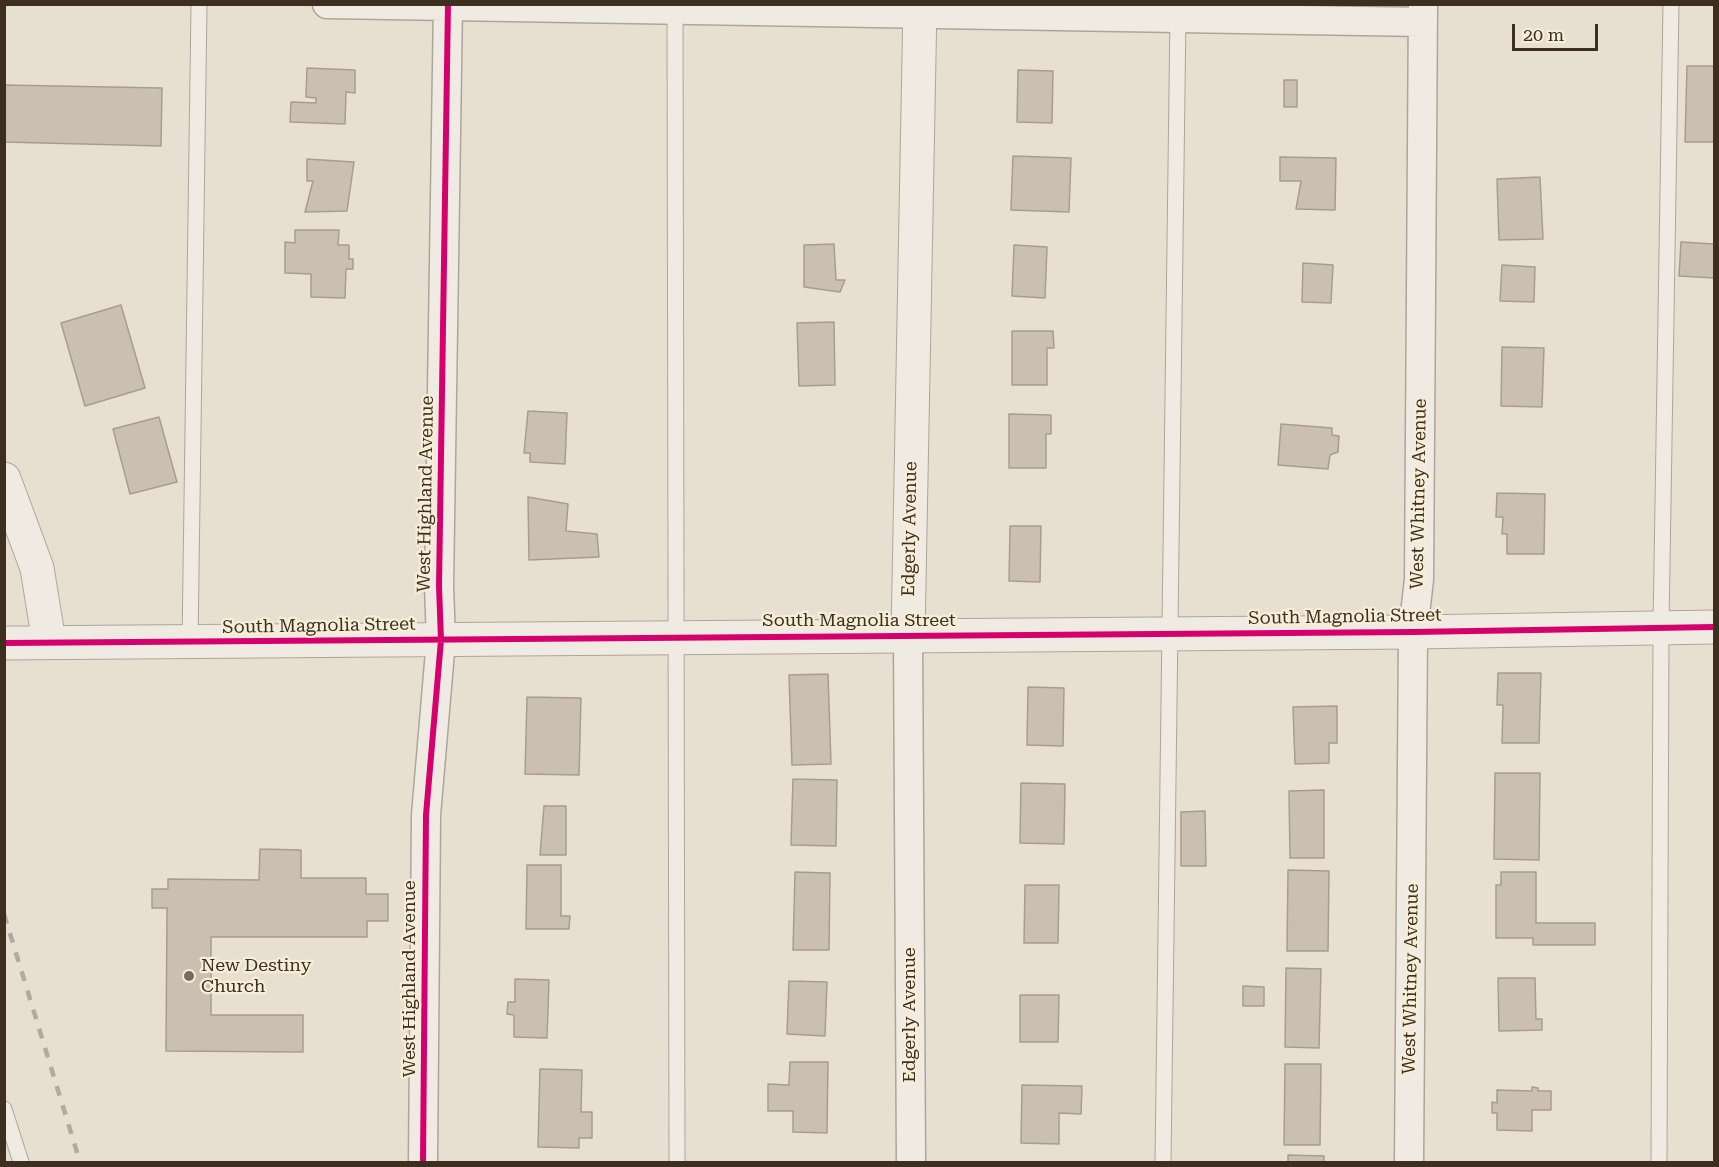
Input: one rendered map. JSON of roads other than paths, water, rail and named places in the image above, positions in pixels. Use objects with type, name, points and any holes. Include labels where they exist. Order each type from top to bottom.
[{"type":"street","points":[[327,4],[1423,13]]},
{"type":"street","name":"West Highland Avenue","points":[[423,1162],[426,815],[441,640],[439,586],[448,5]]},
{"type":"street","name":"Edgerly Avenue","points":[[911,1162],[908,636],[920,10]]},
{"type":"street","name":"West Whitney Avenue","points":[[1409,1162],[1413,632],[1419,579],[1423,13]]},
{"type":"street","points":[[4,479],[37,568],[49,642]]},
{"type":"street","name":"South Magnolia Street","points":[[4,643],[1413,632],[1714,627]]},
{"type":"lane","points":[[190,643],[199,4]]},
{"type":"lane","points":[[1659,1162],[1661,627],[1671,4]]},
{"type":"lane","points":[[675,8],[678,637],[676,1162]]},
{"type":"lane","points":[[1163,1162],[1178,11]]},
{"type":"lane","points":[[4,1109],[21,1162]]},
{"type":"railway","points":[[4,914],[80,1162]]},
{"type":"place","name":"New Destiny Church","points":[[189,976]]}]
